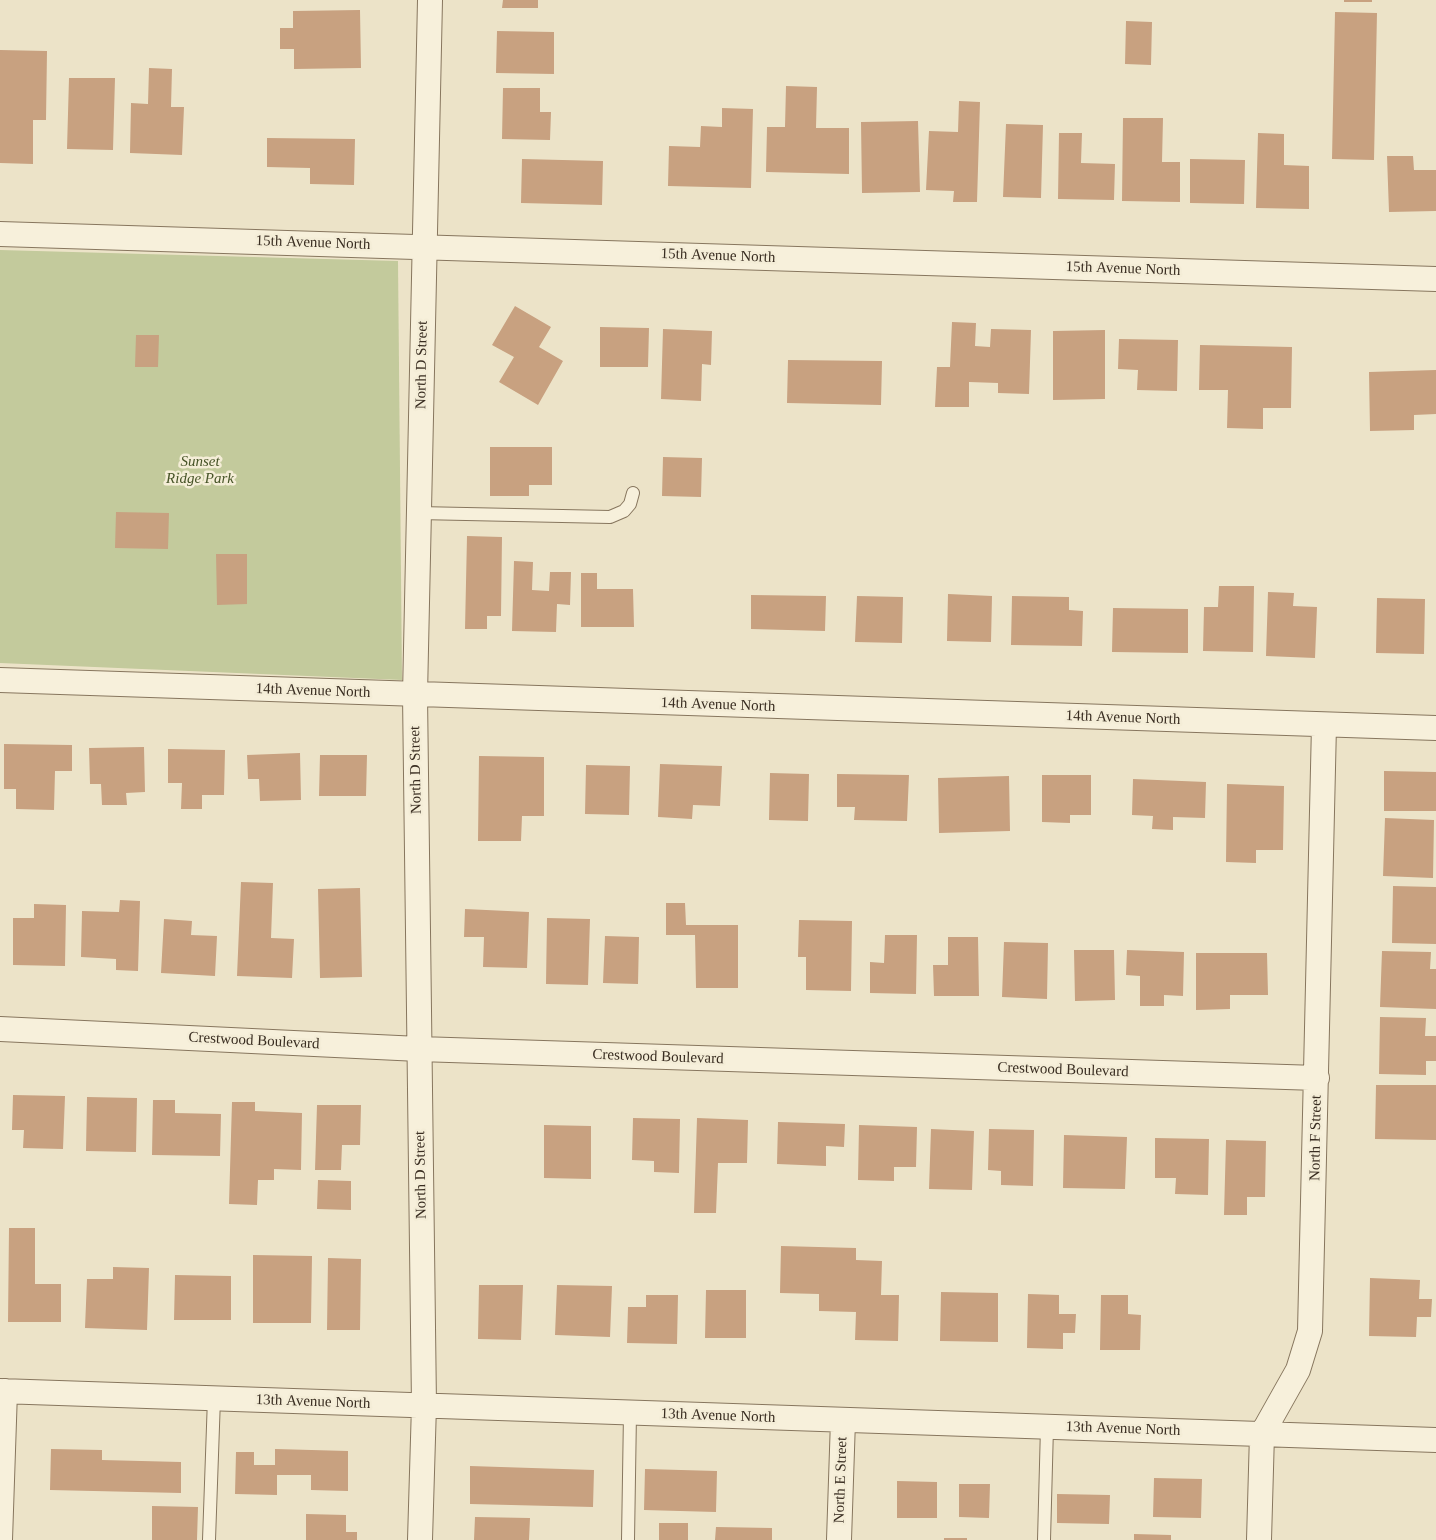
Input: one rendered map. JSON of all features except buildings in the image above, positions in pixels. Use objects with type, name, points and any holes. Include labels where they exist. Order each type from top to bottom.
[{"type":"street","name":"North D Street","points":[[420,1540],[424,1405],[415,695],[430,0]]},
{"type":"street","name":"15th Avenue North","points":[[0,234],[1436,279]]},
{"type":"street","name":"14th Avenue North","points":[[0,680],[1436,728]]},
{"type":"street","name":"North F Street","points":[[1259,1540],[1262,1434],[1298,1370],[1310,1331],[1324,724]]},
{"type":"street","name":"Crestwood Boulevard","points":[[0,1029],[420,1049],[1317,1078]]},
{"type":"street","name":"13th Avenue North","points":[[2,1391],[1436,1440]]},
{"type":"street","points":[[0,1540],[2,1391]]},
{"type":"street","name":"North E Street","points":[[839,1540],[843,1420]]},
{"type":"lane","points":[[418,513],[610,517],[624,511],[630,504],[633,493]]},
{"type":"lane","points":[[210,1540],[214,1398]]},
{"type":"lane","points":[[628,1540],[630,1412]]},
{"type":"lane","points":[[1044,1540],[1047,1427]]},
{"type":"green space","name":"Sunset Ridge Park","points":[[0,250],[398,261],[402,680],[0,663]]}]
